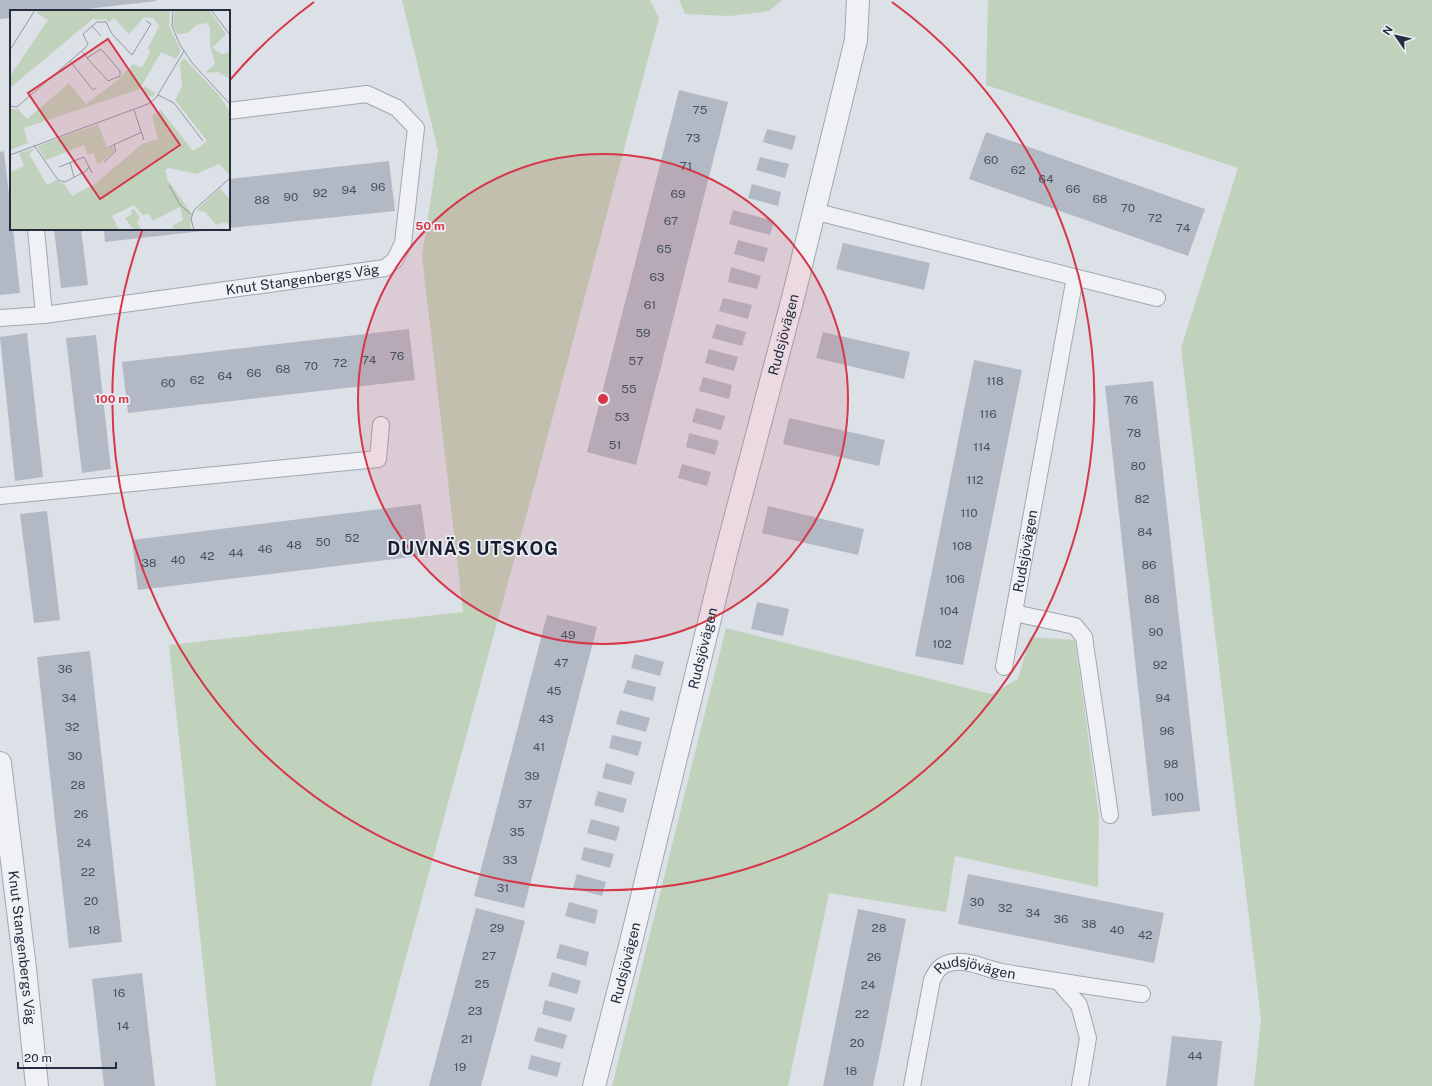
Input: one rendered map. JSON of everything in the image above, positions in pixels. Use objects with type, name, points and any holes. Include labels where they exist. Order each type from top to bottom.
[{"type":"street","name":"Rudsjövägen","points":[[594,1086],[633,935],[726,553],[795,290],[856,40],[858,0]]},
{"type":"street","name":"Knut Stangenbergs Väg","points":[[0,763],[24,960],[37,1086]]},
{"type":"lane","name":"Knut Stangenbergs Väg","points":[[0,318],[44,315],[385,268],[395,260],[403,243],[416,128],[397,108],[367,94],[230,111]]},
{"type":"lane","points":[[813,212],[1157,298]]},
{"type":"lane","points":[[36,230],[44,315]]},
{"type":"lane","name":"Rudsjövägen","points":[[1004,667],[1075,277]]},
{"type":"lane","points":[[0,496],[378,459],[380,425]]},
{"type":"lane","points":[[1014,613],[1075,626],[1084,637],[1110,815]]},
{"type":"lane","name":"Rudsjövägen","points":[[912,1086],[932,980],[940,967],[949,963],[964,962],[986,969],[1059,982],[1142,994]]},
{"type":"lane","points":[[1059,982],[1078,1005],[1088,1038],[1080,1086]]},
{"type":"green space","points":[[402,0],[650,0],[659,18],[541,461],[371,1086],[216,1086],[169,645],[463,612],[422,256],[438,151]]},
{"type":"green space","points":[[679,0],[782,0],[769,11],[730,16],[685,14]]},
{"type":"green space","points":[[988,0],[1432,0],[1432,1086],[1254,1086],[1261,1019],[1181,348],[1238,168],[986,85]]},
{"type":"green space","points":[[726,628],[991,694],[1018,679],[1030,637],[1075,640],[1099,816],[1098,887],[955,856],[946,912],[829,893],[788,1086],[612,1086]]},
{"type":"building","points":[[0,0],[156,0],[79,10],[10,10],[10,18],[0,19]]},
{"type":"building","points":[[679,90],[728,102],[636,465],[587,452]]},
{"type":"building","points":[[767,129],[796,136],[792,150],[763,142]]},
{"type":"building","points":[[986,132],[1205,209],[1188,256],[969,179]]},
{"type":"building","points":[[4,151],[10,204],[10,230],[13,230],[20,293],[0,295],[0,152]]},
{"type":"building","points":[[760,157],[789,164],[785,178],[756,170]]},
{"type":"building","points":[[389,161],[395,211],[230,228],[230,179]]},
{"type":"building","points":[[752,184],[781,192],[778,206],[748,198]]},
{"type":"building","points":[[733,210],[774,221],[770,235],[729,224]]},
{"type":"building","points":[[54,230],[81,230],[88,285],[61,288]]},
{"type":"building","points":[[104,230],[212,230],[105,242]]},
{"type":"building","points":[[738,240],[768,248],[764,262],[734,254]]},
{"type":"building","points":[[843,243],[930,263],[924,290],[836,269]]},
{"type":"building","points":[[731,267],[761,276],[757,289],[728,282]]},
{"type":"building","points":[[723,298],[752,305],[748,319],[719,311]]},
{"type":"building","points":[[716,324],[746,332],[742,346],[712,338]]},
{"type":"building","points":[[409,329],[415,380],[128,413],[122,362]]},
{"type":"building","points":[[823,332],[910,352],[904,379],[816,358]]},
{"type":"building","points":[[27,333],[43,477],[15,481],[0,337]]},
{"type":"building","points":[[96,335],[111,469],[82,473],[66,338]]},
{"type":"building","points":[[709,349],[738,357],[734,371],[705,363]]},
{"type":"building","points":[[974,360],[1022,370],[963,665],[915,656]]},
{"type":"building","points":[[703,377],[732,385],[729,399],[699,391]]},
{"type":"building","points":[[1153,381],[1200,811],[1152,816],[1105,386]]},
{"type":"building","points":[[696,408],[725,416],[721,430],[692,422]]},
{"type":"building","points":[[789,418],[885,440],[879,466],[783,444]]},
{"type":"building","points":[[689,433],[719,441],[715,455],[686,447]]},
{"type":"building","points":[[682,464],[711,472],[707,486],[678,478]]},
{"type":"building","points":[[421,504],[428,555],[138,590],[132,540]]},
{"type":"building","points":[[768,506],[864,529],[858,555],[762,533]]},
{"type":"building","points":[[47,511],[60,620],[34,623],[20,514]]},
{"type":"building","points":[[757,602],[789,609],[783,636],[751,629]]},
{"type":"building","points":[[547,615],[597,627],[524,908],[474,896]]},
{"type":"building","points":[[90,651],[122,942],[69,948],[37,657]]},
{"type":"building","points":[[635,654],[664,662],[660,676],[631,668]]},
{"type":"building","points":[[627,680],[656,687],[653,701],[623,693]]},
{"type":"building","points":[[620,710],[650,718],[646,732],[616,724]]},
{"type":"building","points":[[612,735],[642,742],[638,756],[609,748]]},
{"type":"building","points":[[606,763],[635,772],[631,785],[602,778]]},
{"type":"building","points":[[598,791],[627,799],[623,813],[594,805]]},
{"type":"building","points":[[591,819],[620,827],[616,841],[587,833]]},
{"type":"building","points":[[584,847],[614,854],[610,868],[581,860]]},
{"type":"building","points":[[577,874],[606,882],[602,896],[573,888]]},
{"type":"building","points":[[968,874],[1164,913],[1154,963],[958,924]]},
{"type":"building","points":[[569,902],[598,910],[595,924],[565,916]]},
{"type":"building","points":[[476,908],[525,921],[481,1086],[429,1086]]},
{"type":"building","points":[[858,909],[906,919],[884,1033],[873,1086],[823,1086]]},
{"type":"building","points":[[560,944],[589,952],[586,966],[556,958]]},
{"type":"building","points":[[552,972],[581,981],[577,994],[548,986]]},
{"type":"building","points":[[142,973],[155,1086],[104,1086],[92,979]]},
{"type":"building","points":[[545,1000],[575,1008],[571,1022],[542,1014]]},
{"type":"building","points":[[538,1027],[567,1035],[563,1049],[534,1041]]},
{"type":"building","points":[[1172,1036],[1222,1041],[1217,1086],[1166,1086]]},
{"type":"building","points":[[531,1055],[561,1063],[557,1077],[528,1069]]},
{"type":"district","name":"DUVNÄS UTSKOG","points":[[473,549]]}]
